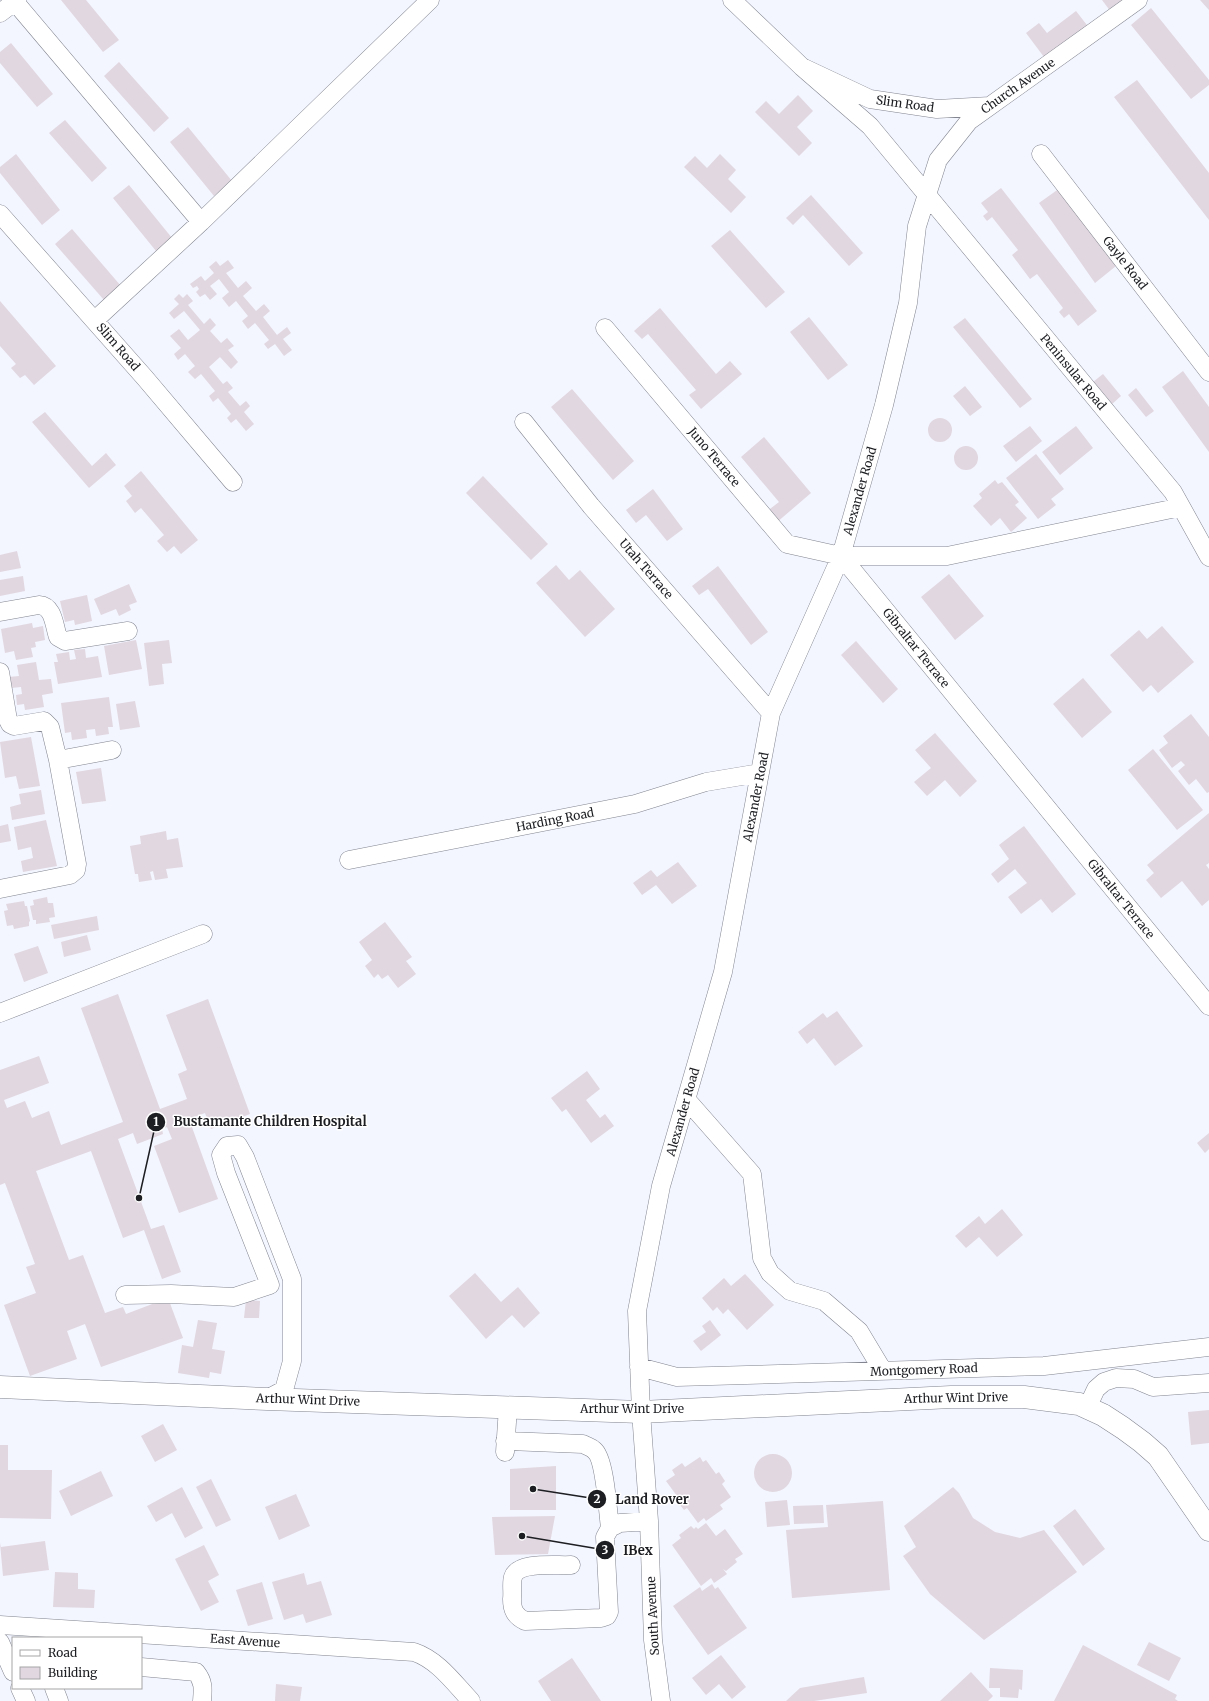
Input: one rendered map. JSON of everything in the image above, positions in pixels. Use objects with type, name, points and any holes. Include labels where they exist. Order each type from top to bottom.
[{"type":"main road","name":"Arthur Wint Drive","points":[[0,1387],[268,1399],[641,1412],[951,1397],[1024,1398],[1079,1404],[1103,1415],[1123,1428],[1158,1456],[1209,1530]]},
{"type":"street","points":[[95,320],[201,222],[430,0]]},
{"type":"street","name":"Slim Road","points":[[732,0],[802,67],[870,126],[926,194]]},
{"type":"street","name":"Church Avenue","points":[[926,194],[938,160],[969,121],[1138,0]]},
{"type":"street","points":[[0,13],[16,1],[201,222]]},
{"type":"street","name":"Slim Road","points":[[802,67],[870,99],[937,109],[990,106]]},
{"type":"street","name":"Gayle Road","points":[[1041,154],[1209,372]]},
{"type":"street","name":"Peninsular Road","points":[[926,194],[1173,492],[1209,557]]},
{"type":"street","name":"Alexander Road","points":[[641,1412],[637,1311],[661,1186],[723,972],[771,713],[841,556],[884,405],[908,303],[916,226],[926,194]]},
{"type":"street","name":"Slim Road","points":[[0,214],[95,320],[233,482]]},
{"type":"street","name":"Juno Terrace","points":[[605,328],[787,544],[841,556]]},
{"type":"street","name":"Utah Terrace","points":[[524,422],[591,506],[771,713]]},
{"type":"street","points":[[841,556],[947,556],[1181,507]]},
{"type":"street","name":"Gibraltar Terrace","points":[[841,556],[1209,1006]]},
{"type":"street","points":[[0,612],[39,605],[46,606],[50,611],[58,637],[66,642],[128,631]]},
{"type":"street","points":[[0,672],[8,723],[14,726],[41,721],[47,722],[50,727],[58,760],[77,864],[76,870],[70,875],[0,889]]},
{"type":"street","points":[[58,760],[112,750]]},
{"type":"street","name":"Harding Road","points":[[349,860],[635,804],[706,782],[760,773]]},
{"type":"street","points":[[0,1013],[203,934]]},
{"type":"street","points":[[686,1099],[752,1174],[762,1258],[770,1273],[790,1291],[824,1301],[859,1331],[883,1371]]},
{"type":"street","points":[[268,1399],[284,1390],[292,1360],[292,1279],[245,1157],[238,1145],[227,1146],[221,1155],[226,1173],[270,1286]]},
{"type":"street","points":[[125,1295],[171,1294],[234,1297],[292,1279]]},
{"type":"street","name":"Montgomery Road","points":[[639,1367],[677,1377],[1044,1366],[1209,1347]]},
{"type":"street","points":[[1087,1408],[1096,1389],[1104,1382],[1116,1378],[1134,1379],[1153,1387],[1209,1383]]},
{"type":"street","points":[[508,1407],[505,1447],[582,1444],[594,1450],[600,1458],[610,1528]]},
{"type":"street","name":"South Avenue","points":[[641,1412],[649,1521],[653,1640],[661,1701]]},
{"type":"street","points":[[571,1565],[526,1566],[517,1570],[513,1577],[512,1609],[518,1617],[525,1621],[601,1618],[607,1616],[609,1612],[605,1537],[610,1528],[620,1523],[649,1521]]},
{"type":"street","name":"East Avenue","points":[[0,1625],[414,1652],[425,1656],[434,1662],[471,1701]]},
{"type":"street","points":[[0,1642],[12,1670]]},
{"type":"street","points":[[142,1667],[196,1672],[202,1680],[202,1701]]},
{"type":"street","points":[[20,1689],[26,1701]]},
{"type":"street","points":[[54,1689],[59,1701]]},
{"type":"building","points":[[61,0],[86,0],[119,40],[103,52]]},
{"type":"building","points":[[1102,0],[1127,0],[1111,12]]},
{"type":"building","points":[[1200,0],[1209,0],[1209,10]]},
{"type":"building","points":[[1151,8],[1209,80],[1209,85],[1191,99],[1131,25]]},
{"type":"building","points":[[1076,11],[1090,29],[1047,61],[1026,33],[1039,23],[1047,33]]},
{"type":"building","points":[[11,43],[53,94],[37,107],[0,63],[0,52]]},
{"type":"building","points":[[119,62],[169,118],[154,132],[104,76]]},
{"type":"building","points":[[1137,80],[1209,173],[1209,220],[1114,97]]},
{"type":"building","points":[[798,95],[813,111],[797,127],[812,143],[799,156],[755,112],[766,101],[779,114]]},
{"type":"building","points":[[65,120],[107,168],[92,182],[49,133]]},
{"type":"building","points":[[188,127],[232,181],[214,196],[170,142]]},
{"type":"building","points":[[16,154],[60,210],[42,225],[0,173],[0,167]]},
{"type":"building","points":[[720,154],[736,170],[728,179],[746,197],[731,213],[684,167],[695,156],[707,168]]},
{"type":"building","points":[[129,185],[172,238],[156,251],[113,198]]},
{"type":"building","points":[[1001,188],[1097,311],[1078,326],[1069,314],[1064,318],[1059,312],[1063,308],[1037,274],[1030,279],[1012,255],[1018,250],[992,217],[987,221],[983,216],[988,212],[981,203]]},
{"type":"building","points":[[1060,188],[1116,266],[1095,283],[1039,203]]},
{"type":"building","points":[[811,195],[863,253],[849,266],[803,215],[793,225],[786,218]]},
{"type":"building","points":[[72,229],[121,286],[104,300],[55,244]]},
{"type":"building","points":[[730,230],[785,292],[766,308],[711,246]]},
{"type":"building","points":[[228,260],[234,268],[226,273],[238,288],[246,281],[252,288],[243,296],[256,311],[264,304],[270,311],[263,317],[277,335],[287,327],[291,333],[283,339],[292,350],[284,356],[275,344],[268,349],[264,344],[269,340],[255,323],[248,329],[242,321],[248,316],[236,301],[229,307],[222,298],[229,292],[219,279],[210,286],[217,294],[210,300],[205,294],[200,297],[196,292],[199,289],[197,286],[193,288],[190,284],[201,276],[205,281],[214,273],[209,267],[216,261],[220,266]]},
{"type":"building","points":[[179,294],[183,298],[187,294],[193,301],[188,305],[204,324],[210,318],[216,325],[210,331],[221,343],[227,338],[234,346],[228,350],[238,362],[231,369],[220,357],[209,367],[223,384],[227,381],[233,388],[228,392],[240,406],[246,401],[250,406],[244,412],[254,424],[246,431],[236,419],[231,423],[227,418],[231,414],[218,398],[213,402],[209,396],[215,391],[201,374],[195,379],[188,372],[195,366],[185,354],[178,360],[174,354],[181,348],[170,336],[179,329],[188,340],[200,330],[184,311],[174,319],[169,313],[179,304],[174,299]]},
{"type":"building","points":[[0,301],[56,366],[34,385],[25,375],[20,378],[11,368],[16,364],[0,346]]},
{"type":"building","points":[[660,308],[716,374],[730,361],[742,374],[701,409],[689,395],[696,390],[648,334],[642,339],[634,331]]},
{"type":"building","points":[[809,317],[848,365],[828,380],[790,332]]},
{"type":"building","points":[[965,318],[1032,399],[1020,408],[953,327]]},
{"type":"building","points":[[1183,371],[1209,407],[1209,452],[1162,387]]},
{"type":"building","points":[[1103,374],[1121,396],[1111,405],[1093,382]]},
{"type":"building","points":[[965,386],[982,407],[970,416],[953,396]]},
{"type":"building","points":[[1136,388],[1154,411],[1146,417],[1128,395]]},
{"type":"building","points":[[572,389],[634,461],[613,480],[551,407]]},
{"type":"building","points":[[45,412],[92,466],[106,453],[116,465],[89,488],[32,422]]},
{"type":"building","points":[[940,418],[949,421],[952,430],[949,439],[940,442],[931,439],[928,430],[931,421]]},
{"type":"building","points":[[1030,426],[1042,441],[1016,462],[1003,446]]},
{"type":"building","points":[[1076,426],[1093,448],[1060,475],[1042,452]]},
{"type":"building","points":[[764,437],[811,493],[776,523],[766,512],[779,502],[741,457]]},
{"type":"building","points":[[966,446],[975,449],[978,458],[975,467],[966,470],[957,467],[954,458],[957,449]]},
{"type":"building","points":[[1036,454],[1064,489],[1051,499],[1056,505],[1038,519],[1006,478]]},
{"type":"building","points":[[141,471],[198,540],[181,554],[174,546],[167,552],[157,541],[164,535],[141,508],[135,513],[126,501],[132,496],[124,486]]},
{"type":"building","points":[[483,476],[548,544],[531,560],[466,493]]},
{"type":"building","points":[[995,480],[998,484],[1002,482],[1019,502],[1015,505],[1027,518],[1011,532],[1000,518],[991,526],[973,506],[982,498],[979,494]]},
{"type":"building","points":[[653,489],[683,529],[667,541],[646,515],[636,523],[626,510]]},
{"type":"building","points":[[17,551],[21,568],[0,572],[0,555]]},
{"type":"building","points":[[556,565],[569,580],[580,570],[615,609],[585,637],[536,583]]},
{"type":"building","points":[[718,566],[768,632],[751,645],[708,589],[699,595],[692,586]]},
{"type":"building","points":[[949,574],[984,616],[955,640],[921,597]]},
{"type":"building","points":[[23,576],[25,591],[0,596],[0,580]]},
{"type":"building","points":[[129,584],[137,602],[129,605],[131,610],[119,616],[116,609],[101,615],[94,599]]},
{"type":"building","points":[[87,595],[92,621],[75,625],[74,620],[65,622],[60,601]]},
{"type":"building","points":[[32,623],[33,628],[43,626],[45,640],[35,642],[36,647],[31,648],[33,657],[16,660],[14,651],[5,653],[1,629]]},
{"type":"building","points":[[1162,626],[1194,662],[1158,693],[1151,685],[1143,692],[1110,655],[1139,630],[1147,639]]},
{"type":"building","points":[[136,640],[142,669],[109,675],[104,646]]},
{"type":"building","points":[[169,640],[172,663],[162,664],[164,684],[149,686],[144,643]]},
{"type":"building","points":[[856,641],[898,689],[883,703],[841,655]]},
{"type":"building","points":[[85,649],[86,658],[98,656],[102,677],[58,684],[54,662],[58,662],[56,654],[69,652],[70,660],[76,659],[74,650]]},
{"type":"building","points":[[36,662],[39,680],[51,679],[53,693],[42,695],[44,707],[25,710],[24,704],[17,705],[16,695],[22,694],[21,687],[11,688],[9,677],[19,676],[17,665]]},
{"type":"building","points":[[1083,678],[1112,712],[1082,738],[1053,704]]},
{"type":"building","points":[[109,697],[113,727],[108,727],[109,734],[96,736],[95,729],[86,730],[87,738],[72,740],[71,732],[65,733],[61,703]]},
{"type":"building","points":[[135,701],[140,727],[120,730],[116,704]]},
{"type":"building","points":[[1191,714],[1209,737],[1209,792],[1207,793],[1196,779],[1189,785],[1178,771],[1185,765],[1181,761],[1172,768],[1159,750],[1168,743],[1163,736]]},
{"type":"building","points":[[935,733],[977,781],[960,797],[945,780],[927,796],[914,782],[931,768],[915,750]]},
{"type":"building","points":[[31,737],[40,786],[19,789],[16,776],[5,778],[0,742]]},
{"type":"building","points":[[1153,749],[1203,810],[1177,830],[1128,770]]},
{"type":"building","points":[[101,768],[106,801],[82,804],[76,772]]},
{"type":"building","points":[[41,790],[45,814],[12,820],[10,807],[21,804],[19,794]]},
{"type":"building","points":[[1209,813],[1209,863],[1206,865],[1209,869],[1209,900],[1202,906],[1182,881],[1161,898],[1146,880],[1154,873],[1147,865]]},
{"type":"building","points":[[46,820],[57,866],[23,872],[21,861],[33,858],[31,847],[18,850],[14,827]]},
{"type":"building","points":[[8,824],[11,841],[0,843],[0,826]]},
{"type":"building","points":[[1024,826],[1076,894],[1052,913],[1041,899],[1021,914],[1008,897],[1027,883],[1015,869],[998,883],[991,874],[1009,859],[999,845]]},
{"type":"building","points":[[166,831],[167,840],[178,838],[183,867],[166,869],[168,878],[155,880],[153,871],[150,872],[152,880],[139,882],[138,874],[135,874],[130,846],[141,844],[140,836]]},
{"type":"building","points":[[678,862],[697,886],[672,904],[656,885],[642,895],[633,883],[651,870],[657,877]]},
{"type":"building","points":[[47,897],[48,903],[53,903],[55,917],[49,918],[50,922],[36,924],[36,920],[33,920],[30,906],[34,905],[33,900]]},
{"type":"building","points":[[24,901],[25,906],[27,906],[30,921],[29,926],[14,929],[13,925],[7,926],[4,911],[8,910],[6,904]]},
{"type":"building","points":[[97,916],[99,930],[54,939],[51,925]]},
{"type":"building","points":[[385,922],[412,957],[406,961],[416,974],[398,988],[388,975],[382,979],[378,974],[374,978],[365,966],[372,960],[359,942]]},
{"type":"building","points":[[87,935],[91,950],[64,957],[61,942]]},
{"type":"building","points":[[38,946],[48,973],[24,982],[14,954]]},
{"type":"building","points":[[118,994],[160,1109],[187,1099],[178,1074],[187,1070],[166,1015],[208,999],[250,1114],[211,1129],[205,1113],[189,1119],[218,1199],[179,1213],[154,1146],[172,1139],[167,1127],[162,1129],[163,1134],[137,1144],[133,1133],[118,1139],[151,1229],[164,1225],[181,1272],[162,1279],[144,1230],[123,1238],[91,1151],[36,1171],[69,1260],[83,1255],[105,1313],[123,1307],[126,1314],[168,1298],[183,1338],[101,1367],[85,1324],[67,1331],[77,1359],[30,1376],[4,1305],[36,1293],[26,1267],[35,1264],[5,1183],[0,1185],[0,1070],[39,1056],[49,1083],[4,1100],[7,1108],[25,1101],[32,1118],[49,1111],[61,1145],[123,1122],[81,1008]]},
{"type":"building","points":[[837,1011],[863,1046],[835,1066],[814,1038],[807,1044],[798,1032],[823,1013],[827,1018]]},
{"type":"building","points":[[587,1071],[600,1089],[586,1100],[600,1118],[605,1114],[614,1126],[591,1143],[566,1109],[562,1112],[551,1098]]},
{"type":"building","points":[[1209,1133],[1209,1149],[1205,1153],[1197,1143]]},
{"type":"building","points":[[1002,1209],[1023,1235],[997,1257],[979,1237],[966,1248],[955,1236],[979,1216],[985,1224]]},
{"type":"building","points":[[475,1273],[501,1302],[518,1287],[540,1313],[524,1328],[512,1315],[486,1339],[449,1296]]},
{"type":"building","points":[[745,1274],[774,1305],[747,1330],[728,1309],[723,1314],[717,1307],[713,1311],[702,1298],[724,1278],[731,1286]]},
{"type":"building","points":[[246,1300],[260,1301],[259,1318],[244,1318]]},
{"type":"building","points":[[198,1320],[217,1323],[212,1349],[225,1351],[221,1374],[210,1372],[209,1378],[178,1373],[182,1345],[193,1347]]},
{"type":"building","points":[[710,1320],[721,1335],[701,1351],[693,1341],[706,1332],[702,1326]]},
{"type":"building","points":[[1209,1410],[1209,1443],[1191,1445],[1188,1412]]},
{"type":"building","points":[[163,1424],[177,1450],[155,1462],[141,1436]]},
{"type":"building","points":[[0,1445],[8,1445],[8,1470],[52,1470],[51,1519],[0,1518]]},
{"type":"building","points":[[773,1454],[786,1460],[792,1473],[786,1486],[773,1492],[760,1486],[754,1473],[760,1460]]},
{"type":"building","points":[[700,1457],[703,1462],[706,1460],[716,1474],[719,1472],[725,1481],[722,1484],[731,1497],[720,1505],[723,1509],[706,1521],[704,1518],[698,1523],[687,1508],[684,1510],[674,1497],[677,1496],[666,1481],[675,1475],[672,1470],[682,1463],[685,1467]]},
{"type":"building","points":[[556,1466],[556,1510],[510,1510],[510,1469]]},
{"type":"building","points":[[101,1471],[113,1496],[71,1516],[59,1491]]},
{"type":"building","points":[[211,1479],[231,1520],[216,1527],[196,1487]]},
{"type":"building","points":[[182,1487],[203,1528],[185,1538],[172,1513],[156,1522],[147,1506]]},
{"type":"building","points":[[953,1487],[959,1493],[973,1518],[995,1532],[1020,1538],[1044,1530],[1077,1572],[984,1640],[930,1594],[903,1556],[916,1547],[904,1526]]},
{"type":"building","points":[[296,1494],[310,1526],[279,1540],[265,1507]]},
{"type":"building","points":[[787,1500],[790,1525],[767,1527],[765,1502]]},
{"type":"building","points":[[883,1501],[890,1590],[792,1598],[786,1530],[828,1527],[826,1505]]},
{"type":"building","points":[[823,1505],[824,1523],[794,1524],[793,1506]]},
{"type":"building","points":[[1075,1509],[1105,1549],[1083,1566],[1053,1526]]},
{"type":"building","points":[[555,1516],[548,1554],[495,1555],[492,1517]]},
{"type":"building","points":[[706,1523],[716,1536],[725,1529],[743,1554],[735,1559],[737,1562],[726,1571],[723,1569],[727,1574],[714,1583],[711,1578],[701,1586],[672,1545],[681,1538],[679,1535],[691,1526],[694,1529],[696,1527],[698,1529]]},
{"type":"building","points":[[45,1541],[49,1570],[3,1576],[0,1543],[1,1547]]},
{"type":"building","points":[[204,1545],[219,1575],[208,1581],[219,1602],[201,1611],[175,1559]]},
{"type":"building","points":[[55,1572],[78,1573],[78,1589],[95,1590],[94,1608],[53,1607]]},
{"type":"building","points":[[304,1573],[307,1585],[321,1581],[332,1615],[306,1623],[303,1614],[284,1620],[272,1582]]},
{"type":"building","points":[[262,1582],[273,1619],[248,1626],[236,1590]]},
{"type":"building","points":[[712,1584],[715,1589],[718,1587],[747,1628],[708,1655],[673,1606],[700,1587],[702,1591]]},
{"type":"building","points":[[1149,1642],[1181,1658],[1169,1681],[1137,1665]]},
{"type":"building","points":[[1083,1645],[1177,1695],[1175,1699],[1178,1701],[1054,1701]]},
{"type":"building","points":[[721,1655],[746,1687],[732,1699],[719,1684],[706,1695],[692,1678]]},
{"type":"building","points":[[572,1658],[601,1701],[551,1701],[538,1681]]},
{"type":"building","points":[[990,1668],[1023,1670],[1022,1690],[1019,1689],[1018,1698],[1000,1697],[1000,1688],[989,1688]]},
{"type":"building","points":[[971,1672],[993,1696],[988,1701],[940,1701]]},
{"type":"building","points":[[864,1677],[867,1693],[814,1701],[786,1701],[800,1688]]},
{"type":"building","points":[[276,1684],[302,1687],[300,1701],[275,1701]]},
{"type":"place","name":"Bustamante Children Hospital","points":[[139,1198]]},
{"type":"place","name":"Land Rover","points":[[533,1489]]},
{"type":"place","name":"IBex","points":[[522,1536]]}]
